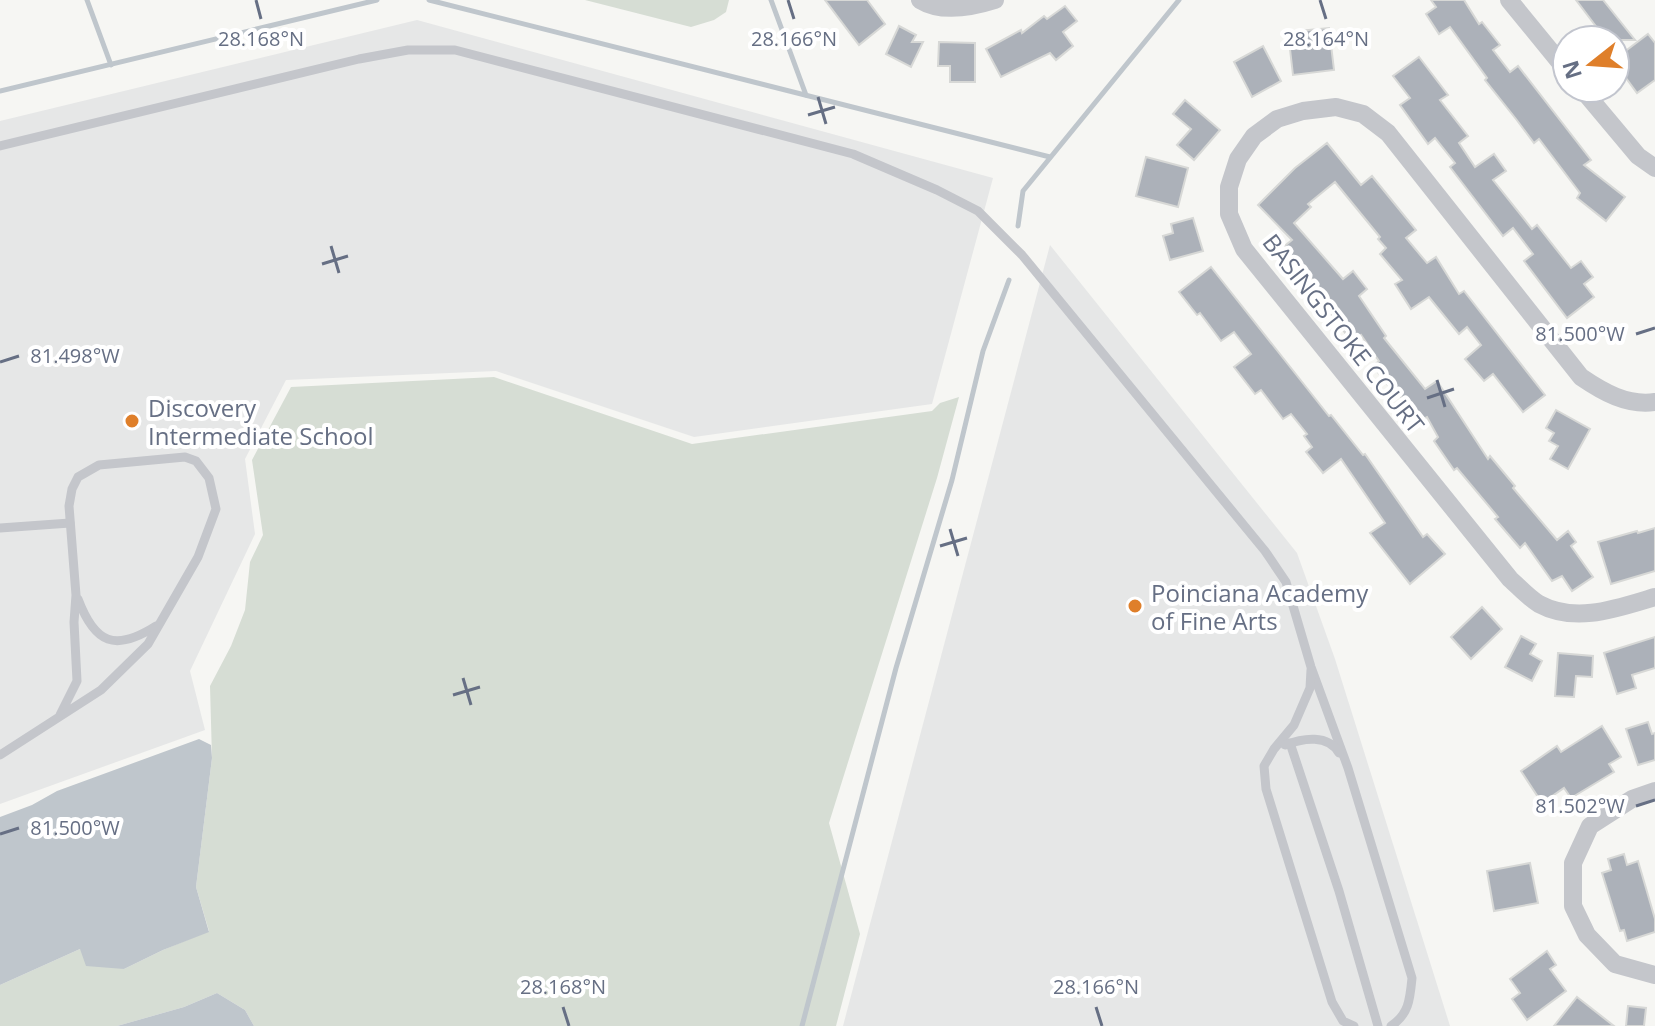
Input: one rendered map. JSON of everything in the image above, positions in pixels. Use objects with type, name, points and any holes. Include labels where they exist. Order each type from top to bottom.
[{"type":"street","points":[[920,0],[928,5],[971,7],[995,0]]},
{"type":"street","points":[[1509,0],[1551,51]]},
{"type":"street","points":[[1594,104],[1638,156],[1655,168]]},
{"type":"street","name":"BASINGSTOKE COURT","points":[[1655,402],[1609,396],[1581,377],[1388,133],[1363,114],[1336,107],[1303,111],[1277,119],[1254,136],[1238,159],[1229,187],[1229,214],[1244,249],[1510,579],[1538,603],[1568,613],[1605,612],[1655,597]]},
{"type":"street","points":[[1655,791],[1632,799],[1590,826],[1573,863],[1573,906],[1587,935],[1615,964],[1655,975]]},
{"type":"lane","points":[[0,146],[359,59],[408,50],[455,50],[853,154],[978,211],[1022,255],[1265,551],[1286,582],[1311,667],[1348,768],[1412,978],[1410,1005],[1400,1020],[1391,1026]]},
{"type":"lane","points":[[0,755],[101,690],[148,644],[198,557],[214,519],[216,509],[212,486],[196,461],[185,457],[99,465],[78,477],[72,489],[70,523],[76,595],[77,681],[60,715]]},
{"type":"lane","points":[[0,528],[70,523]]},
{"type":"lane","points":[[76,595],[86,620],[93,630],[107,640],[133,639],[159,624]]},
{"type":"lane","points":[[1311,667],[1310,688],[1294,725],[1264,766],[1266,789],[1332,1002],[1343,1021],[1354,1026]]},
{"type":"lane","points":[[1274,749],[1317,738],[1335,747],[1348,768]]},
{"type":"lane","points":[[1290,743],[1339,891],[1378,1026]]},
{"type":"shaded area","points":[[585,0],[729,0],[726,12],[714,20],[691,27]]},
{"type":"shaded area","name":"Discovery Intermediate School","points":[[417,20],[993,178],[932,404],[694,437],[496,371],[286,380],[245,459],[255,534],[190,671],[205,730],[0,804],[0,121]]},
{"type":"shaded area","name":"Poinciana Academy of Fine Arts","points":[[1050,245],[1297,553],[1335,659],[1450,1026],[843,1026]]},
{"type":"shaded area","points":[[494,377],[692,444],[932,411],[940,403],[959,397],[937,478],[829,823],[860,934],[836,1026],[254,1026],[245,1010],[217,993],[184,1007],[117,1026],[0,1026],[0,985],[80,949],[124,969],[209,931],[196,887],[212,758],[210,686],[245,610],[250,562],[263,535],[252,460],[291,387]]},
{"type":"shaded area","points":[[199,739],[211,745],[212,758],[196,887],[209,932],[124,969],[86,966],[80,949],[0,985],[0,817],[57,791]]},
{"type":"shaded area","points":[[217,993],[245,1010],[254,1026],[117,1026],[184,1007]]},
{"type":"building","points":[[825,0],[867,0],[885,24],[859,45]]},
{"type":"building","points":[[1431,0],[1464,0],[1479,24],[1482,22],[1500,45],[1493,50],[1510,72],[1518,66],[1591,160],[1584,165],[1625,197],[1606,221],[1577,198],[1580,193],[1539,139],[1534,143],[1485,80],[1487,78],[1450,27],[1439,34],[1426,14],[1436,7]]},
{"type":"building","points":[[1576,0],[1603,0],[1622,24],[1594,24]]},
{"type":"building","points":[[1065,6],[1077,21],[1063,32],[1073,46],[1056,60],[1050,53],[1001,77],[986,49],[1021,30],[1022,33],[1044,16],[1047,19]]},
{"type":"building","points":[[899,26],[916,35],[912,42],[923,42],[911,67],[886,54]]},
{"type":"building","points":[[1329,28],[1334,70],[1293,75],[1288,32]]},
{"type":"building","points":[[1648,34],[1655,43],[1655,80],[1637,93],[1631,85],[1631,47]]},
{"type":"building","points":[[939,42],[975,43],[975,82],[950,82],[950,66],[938,66]]},
{"type":"building","points":[[1263,46],[1281,81],[1252,97],[1234,62]]},
{"type":"building","points":[[1419,57],[1448,95],[1440,100],[1468,136],[1459,143],[1475,167],[1494,154],[1506,171],[1493,180],[1532,229],[1537,225],[1571,268],[1581,261],[1593,277],[1584,284],[1594,297],[1567,318],[1524,261],[1533,254],[1513,228],[1503,236],[1450,167],[1455,163],[1435,138],[1428,144],[1400,105],[1410,98],[1393,76]]},
{"type":"building","points":[[1185,100],[1220,130],[1194,160],[1177,145],[1191,129],[1173,114]]},
{"type":"building","points":[[1327,143],[1361,185],[1372,176],[1416,230],[1406,238],[1427,263],[1436,257],[1459,294],[1464,291],[1545,395],[1523,412],[1493,374],[1484,381],[1465,359],[1481,345],[1467,327],[1459,334],[1429,297],[1411,309],[1395,284],[1402,280],[1380,254],[1386,248],[1378,239],[1380,237],[1335,182],[1308,204],[1311,207],[1294,223],[1343,279],[1353,271],[1367,289],[1359,296],[1386,336],[1384,338],[1425,389],[1437,381],[1488,459],[1490,456],[1557,540],[1568,531],[1576,542],[1571,546],[1593,577],[1572,591],[1562,576],[1552,581],[1525,543],[1520,548],[1495,519],[1498,517],[1457,468],[1454,470],[1434,441],[1438,437],[1427,417],[1416,423],[1397,390],[1394,393],[1373,366],[1379,361],[1361,335],[1352,342],[1319,298],[1324,295],[1308,274],[1305,277],[1281,249],[1292,240],[1258,205],[1295,168]]},
{"type":"building","points":[[1146,157],[1188,168],[1178,207],[1136,196]]},
{"type":"building","points":[[1193,218],[1203,251],[1170,260],[1163,236],[1173,233],[1171,224]]},
{"type":"building","points":[[1211,267],[1329,416],[1365,454],[1423,537],[1427,534],[1445,554],[1410,584],[1370,533],[1385,523],[1341,459],[1323,473],[1306,452],[1312,447],[1304,436],[1307,434],[1291,414],[1283,419],[1261,390],[1255,394],[1234,367],[1251,354],[1234,332],[1221,341],[1179,292]]},
{"type":"building","points":[[1556,410],[1590,429],[1568,469],[1550,459],[1558,446],[1549,441],[1554,433],[1546,428]]},
{"type":"building","points":[[1655,528],[1655,571],[1611,584],[1598,542]]},
{"type":"building","points":[[1482,607],[1502,629],[1471,659],[1451,637]]},
{"type":"building","points":[[1521,636],[1536,644],[1530,654],[1542,661],[1532,681],[1505,667]]},
{"type":"building","points":[[1655,637],[1655,668],[1632,675],[1636,688],[1617,694],[1604,653]]},
{"type":"building","points":[[1558,653],[1593,656],[1592,677],[1576,676],[1574,697],[1555,696]]},
{"type":"building","points":[[1648,722],[1652,734],[1655,733],[1655,760],[1638,765],[1626,729]]},
{"type":"building","points":[[1602,726],[1621,757],[1609,764],[1614,772],[1571,798],[1564,788],[1542,803],[1521,771],[1557,746],[1561,752]]},
{"type":"building","points":[[1624,854],[1627,865],[1638,861],[1655,919],[1655,932],[1627,941],[1624,930],[1620,931],[1602,873],[1611,870],[1608,859]]},
{"type":"building","points":[[1530,863],[1538,903],[1494,911],[1487,871]]},
{"type":"building","points":[[1547,951],[1556,965],[1550,969],[1566,991],[1527,1020],[1512,999],[1520,993],[1510,979]]},
{"type":"building","points":[[1577,997],[1614,1026],[1554,1026]]},
{"type":"building","points":[[1628,1006],[1646,1008],[1644,1026],[1626,1026]]},
{"type":"waterway","points":[[87,0],[111,65]]},
{"type":"waterway","points":[[0,91],[377,0]]},
{"type":"waterway","points":[[429,0],[1050,157]]},
{"type":"waterway","points":[[771,0],[806,95]]},
{"type":"waterway","points":[[1018,226],[1023,191],[1179,0]]},
{"type":"waterway","points":[[802,1026],[896,668],[952,480],[983,351],[1009,280]]},
{"type":"place","name":"Discovery Intermediate School","points":[[132,421]]},
{"type":"place","name":"Poinciana Academy of Fine Arts","points":[[1135,606]]}]
